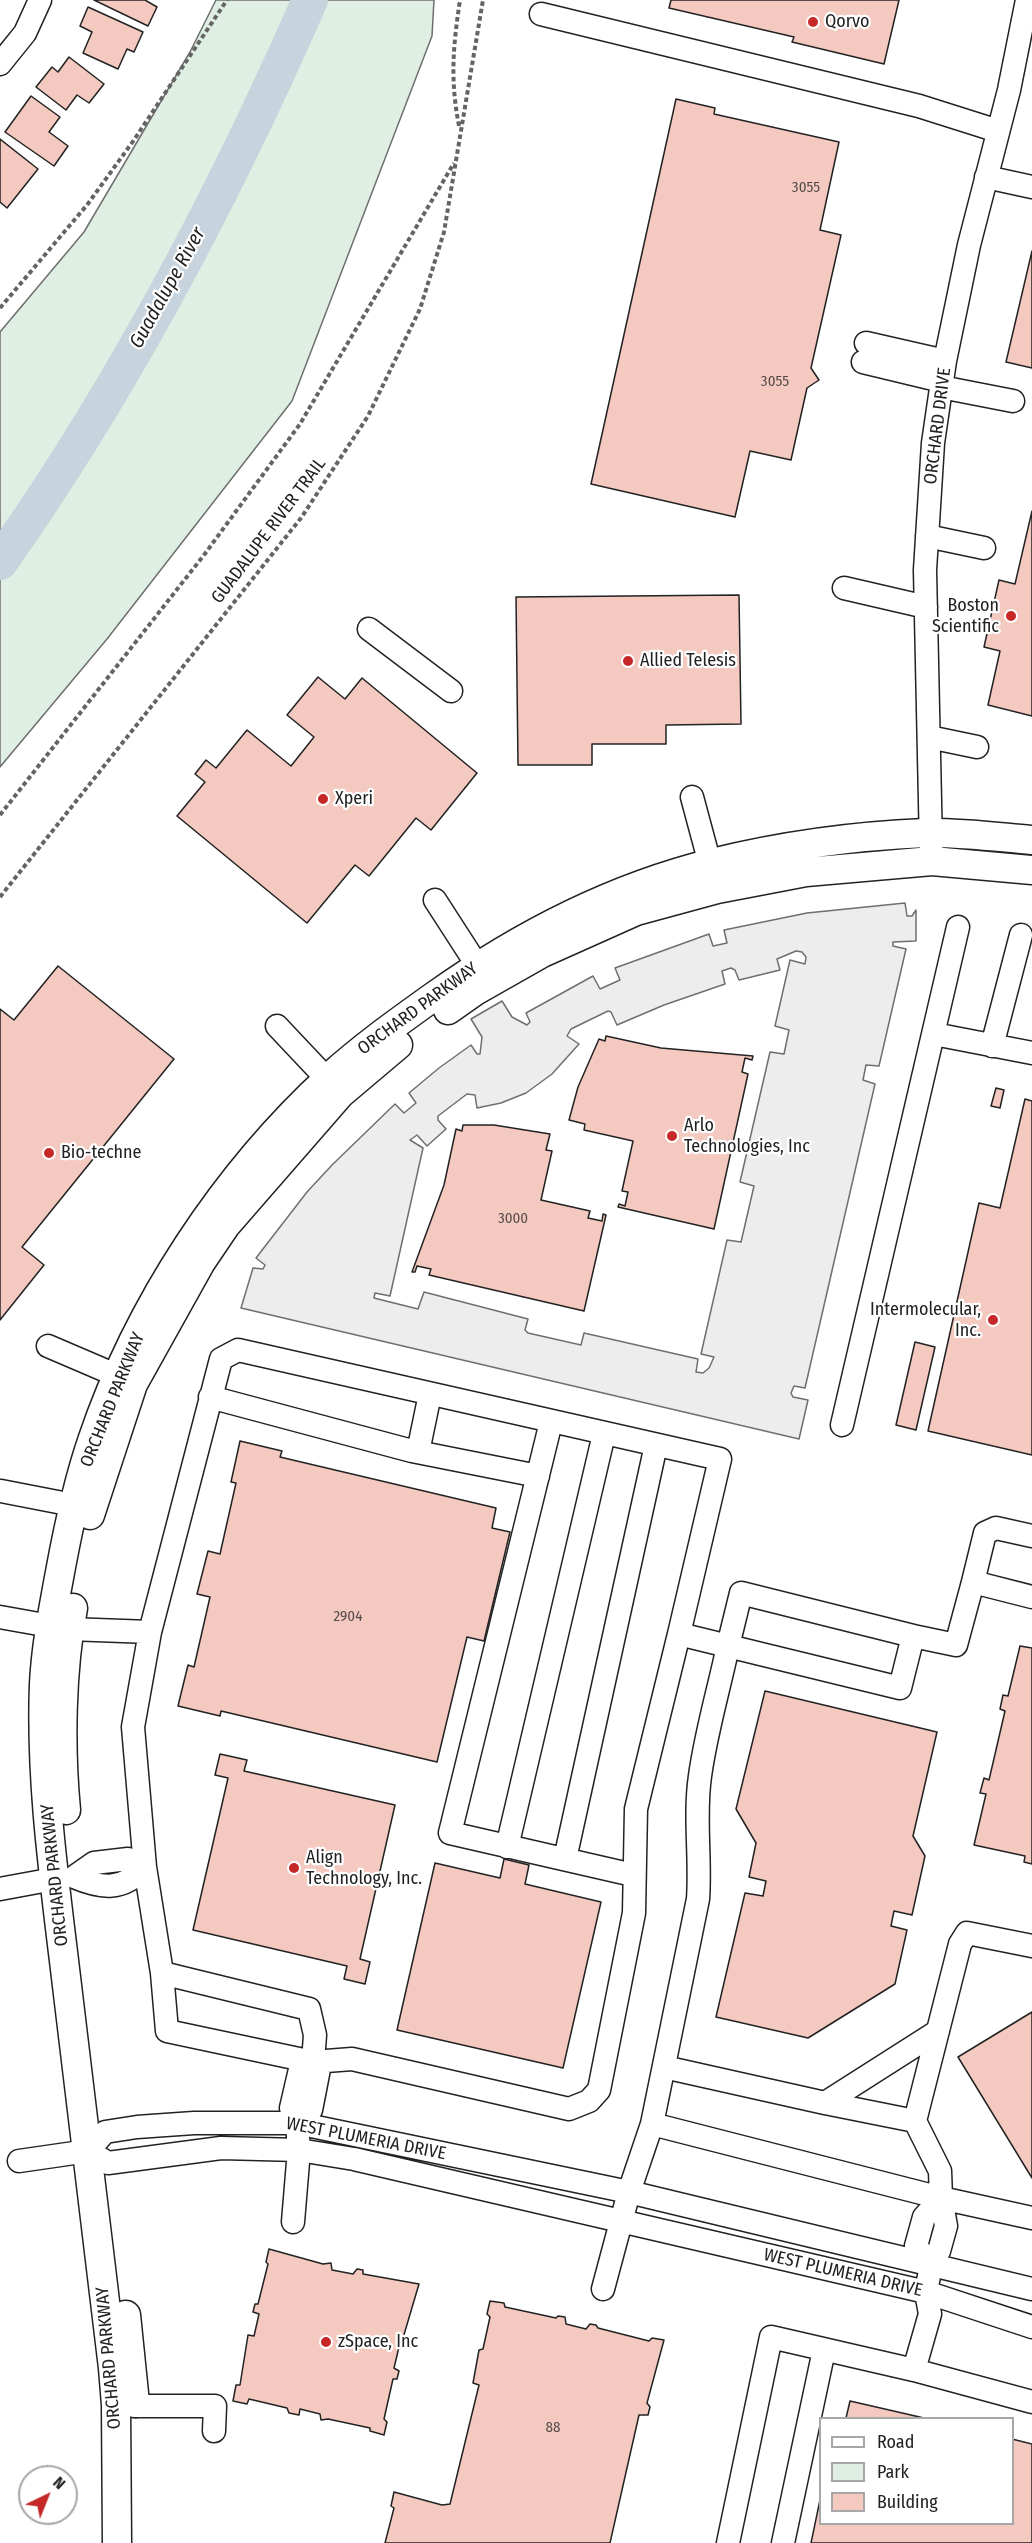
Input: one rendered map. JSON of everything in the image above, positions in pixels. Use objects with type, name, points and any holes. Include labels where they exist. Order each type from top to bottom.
[{"type":"main road","name":"ORCHARD PARKWAY","points":[[59,1627],[126,1380],[157,1297],[205,1222],[262,1147],[334,1087],[384,1032],[476,978],[545,926],[625,891],[713,876],[838,840],[929,833],[1032,840]]},
{"type":"main road","name":"ORCHARD PARKWAY","points":[[713,876],[806,872],[932,861],[1032,870]]},
{"type":"main road","name":"ORCHARD PARKWAY","points":[[126,1380],[93,1439],[73,1505],[59,1627],[64,1722],[64,1878],[100,2149],[136,2543]]},
{"type":"main road","name":"ORCHARD PARKWAY","points":[[117,2543],[125,2405]]},
{"type":"street","points":[[0,64],[25,33],[40,0]]},
{"type":"street","name":"ORCHARD DRIVE","points":[[932,861],[929,833],[926,607],[927,536],[933,444],[943,376],[1027,0]]},
{"type":"street","points":[[541,14],[919,106],[998,131]]},
{"type":"street","points":[[986,177],[1032,187]]},
{"type":"street","points":[[864,352],[943,376],[1013,401]]},
{"type":"street","points":[[927,536],[984,548]]},
{"type":"street","points":[[844,588],[926,607]]},
{"type":"street","points":[[369,629],[451,691]]},
{"type":"street","points":[[929,737],[977,747]]},
{"type":"street","points":[[692,797],[713,876]]},
{"type":"street","points":[[435,900],[476,978]]},
{"type":"street","points":[[842,1425],[958,927]]},
{"type":"street","points":[[992,1047],[1020,935]]},
{"type":"street","points":[[277,1026],[334,1087]]},
{"type":"street","points":[[934,1034],[1032,1053]]},
{"type":"street","points":[[48,1346],[126,1380]]},
{"type":"street","points":[[238,1350],[430,1394],[720,1459],[636,1809],[632,1924],[599,2090],[589,2101],[569,2109],[352,2059],[313,2062],[167,2031],[162,1973],[145,1867],[133,1727],[150,1632],[221,1359],[238,1350]]},
{"type":"street","points":[[417,1452],[430,1394]]},
{"type":"street","points":[[210,1397],[417,1452],[537,1476]]},
{"type":"street","points":[[551,1422],[450,1833],[633,1875]]},
{"type":"street","points":[[507,1846],[604,1434]]},
{"type":"street","points":[[565,1859],[656,1445]]},
{"type":"street","points":[[1,1491],[73,1505]]},
{"type":"street","points":[[603,2289],[629,2192],[652,2124],[698,1899],[701,1865],[697,1823],[700,1775],[741,1593],[956,1645],[985,1533],[996,1528],[1032,1536]]},
{"type":"street","points":[[973,1582],[1032,1597]]},
{"type":"street","points":[[0,1617],[59,1627],[150,1632]]},
{"type":"street","points":[[678,1634],[900,1688],[913,1636]]},
{"type":"street","points":[[0,1889],[64,1878],[97,1887],[132,1881],[145,1867]]},
{"type":"street","points":[[914,2370],[930,2314],[926,2292],[931,2265],[939,2251],[946,2226],[940,2198],[940,2171],[915,2121],[960,1944],[967,1933],[1032,1946]]},
{"type":"street","points":[[162,1973],[309,2009],[315,2035],[313,2062],[319,2069],[311,2109],[297,2123],[299,2150],[293,2222]]},
{"type":"street","points":[[825,2103],[938,2031]]},
{"type":"street","points":[[664,2067],[915,2121]]},
{"type":"street","name":"WEST PLUMERIA DRIVE","points":[[100,2149],[137,2127],[194,2123],[297,2123],[629,2192],[1032,2289]]},
{"type":"street","points":[[652,2124],[940,2198],[1032,2218]]},
{"type":"street","points":[[19,2161],[100,2149]]},
{"type":"street","name":"WEST PLUMERIA DRIVE","points":[[100,2149],[299,2150],[354,2159],[926,2292],[1032,2327]]},
{"type":"street","points":[[728,2543],[771,2337],[914,2370],[1032,2402]]},
{"type":"street","points":[[783,2543],[824,2350]]},
{"type":"street","points":[[125,2405],[215,2406],[214,2431]]},
{"type":"path","points":[[0,308],[87,205],[134,140],[227,0]]},
{"type":"path","name":"GUADALUPE RIVER TRAIL","points":[[460,0],[454,39],[452,89],[460,129]]},
{"type":"path","name":"GUADALUPE RIVER TRAIL","points":[[0,897],[301,518],[368,416],[420,309],[444,232],[483,0]]},
{"type":"path","points":[[0,815],[204,555],[300,424],[456,159]]},
{"type":"green space","points":[[216,0],[434,0],[432,36],[292,401],[107,639],[0,767],[0,332],[84,232],[190,52]]},
{"type":"shaded area","points":[[905,903],[907,916],[912,916],[916,910],[916,941],[893,942],[893,946],[906,949],[879,1066],[866,1065],[863,1080],[875,1084],[805,1388],[794,1386],[791,1393],[793,1397],[808,1400],[799,1439],[241,1308],[253,1268],[263,1269],[265,1265],[256,1258],[307,1192],[332,1165],[395,1104],[404,1113],[416,1103],[409,1093],[439,1068],[471,1045],[477,1054],[480,1054],[482,1037],[471,1019],[502,1001],[512,1017],[527,1025],[530,1022],[526,1013],[593,976],[600,989],[620,980],[615,968],[709,934],[713,946],[727,943],[724,930],[807,913]],"holes":[[[796,951],[802,952],[806,957],[805,964],[790,960],[775,1026],[789,1030],[784,1054],[770,1052],[740,1182],[754,1186],[741,1242],[727,1240],[701,1354],[714,1357],[709,1368],[703,1373],[696,1372],[698,1359],[584,1333],[581,1345],[528,1333],[525,1330],[528,1319],[424,1292],[418,1309],[374,1298],[375,1293],[390,1296],[423,1148],[410,1140],[417,1135],[427,1146],[446,1129],[438,1120],[438,1116],[467,1094],[475,1095],[477,1108],[501,1103],[526,1093],[552,1074],[579,1044],[567,1036],[571,1029],[608,1011],[611,1012],[617,1025],[664,1005],[725,984],[722,971],[731,968],[735,970],[739,980],[780,970],[777,959]]]},
{"type":"building","points":[[94,0],[145,0],[157,7],[148,26]]},
{"type":"building","name":"Qorvo","points":[[671,0],[899,0],[884,64],[792,42],[794,37],[669,8]]},
{"type":"building","points":[[88,7],[143,32],[134,52],[127,49],[118,69],[83,53],[92,32],[80,26]]},
{"type":"building","points":[[69,57],[104,84],[89,103],[77,95],[66,110],[36,87],[52,67],[58,72]]},
{"type":"building","points":[[31,96],[60,117],[49,132],[68,146],[54,166],[5,132]]},
{"type":"building","points":[[676,99],[715,108],[714,114],[839,142],[820,230],[841,235],[811,368],[819,380],[807,388],[791,460],[750,451],[735,517],[591,484]]},
{"type":"building","points":[[0,139],[38,169],[7,208],[0,202]]},
{"type":"building","points":[[1032,251],[1032,368],[1006,362]]},
{"type":"building","name":"Boston Scientific","points":[[1032,511],[1032,716],[988,705],[1000,651],[984,647],[999,580],[1015,584]]},
{"type":"building","name":"Allied Telesis","points":[[739,595],[741,724],[666,725],[666,744],[592,744],[592,765],[518,765],[516,597]]},
{"type":"building","name":"Xperi","points":[[318,677],[345,699],[362,678],[477,773],[431,830],[416,818],[369,876],[355,865],[307,923],[177,816],[205,782],[195,774],[206,760],[216,768],[247,730],[291,766],[314,737],[287,715]]},
{"type":"building","name":"Bio-techne","points":[[58,966],[174,1059],[22,1247],[44,1265],[0,1320],[0,1009],[14,1020]]},
{"type":"building","name":"Arlo Technologies, Inc","points":[[606,1036],[661,1048],[753,1056],[752,1060],[745,1058],[742,1072],[748,1074],[714,1229],[618,1207],[619,1204],[625,1206],[628,1192],[622,1191],[633,1141],[584,1130],[585,1124],[569,1120],[578,1087],[599,1039],[605,1041]]},
{"type":"building","points":[[996,1088],[1004,1090],[1000,1108],[991,1106]]},
{"type":"building","name":"Intermolecular, Inc.","points":[[1025,1099],[1032,1101],[1032,1455],[928,1431],[979,1203],[1000,1208]]},
{"type":"building","points":[[463,1125],[494,1125],[550,1134],[546,1150],[552,1151],[541,1200],[590,1211],[588,1218],[602,1221],[603,1214],[606,1215],[584,1311],[429,1275],[431,1269],[417,1266],[415,1272],[412,1272],[444,1185],[456,1129],[462,1131]]},
{"type":"building","points":[[915,1342],[935,1347],[916,1430],[896,1425]]},
{"type":"building","points":[[240,1441],[282,1451],[280,1457],[496,1508],[492,1528],[510,1532],[484,1641],[467,1637],[437,1762],[221,1711],[220,1716],[178,1706],[188,1665],[194,1667],[210,1597],[197,1594],[208,1551],[220,1554],[236,1483],[231,1482]]},
{"type":"building","points":[[1020,1646],[1032,1648],[1032,1864],[1024,1862],[1025,1856],[974,1845],[986,1794],[980,1793],[984,1778],[989,1780],[1005,1711],[1000,1709],[1003,1695],[1008,1696]]},
{"type":"building","points":[[765,1691],[937,1732],[913,1836],[925,1856],[912,1915],[894,1911],[891,1926],[907,1930],[895,1984],[808,2038],[716,2017],[745,1893],[763,1896],[766,1881],[749,1877],[756,1843],[736,1809]]},
{"type":"building","name":"Align Technology, Inc.","points":[[220,1754],[247,1760],[244,1771],[395,1805],[360,1959],[370,1962],[365,1984],[344,1979],[347,1966],[193,1930],[228,1778],[215,1775]]},
{"type":"building","points":[[504,1859],[529,1865],[525,1884],[601,1902],[563,2068],[397,2030],[435,1863],[500,1878]]},
{"type":"building","points":[[1032,2012],[1032,2178],[958,2057]]},
{"type":"building","name":"zSpace, Inc","points":[[269,2249],[323,2264],[331,2263],[332,2270],[353,2274],[357,2269],[363,2270],[363,2274],[419,2284],[403,2338],[407,2340],[405,2348],[399,2347],[394,2368],[399,2371],[397,2379],[393,2379],[384,2419],[387,2422],[384,2435],[370,2431],[370,2428],[328,2419],[321,2420],[320,2414],[300,2409],[299,2415],[289,2413],[287,2408],[249,2399],[247,2404],[233,2401],[236,2385],[240,2385],[248,2335],[254,2336],[259,2314],[253,2312],[255,2304],[258,2304],[268,2264],[266,2262]]},
{"type":"building","points":[[490,2301],[504,2303],[505,2307],[556,2318],[565,2317],[566,2324],[586,2329],[590,2324],[649,2341],[652,2338],[664,2340],[647,2403],[650,2407],[648,2415],[639,2415],[610,2543],[385,2543],[394,2508],[391,2506],[394,2492],[442,2505],[450,2504],[479,2385],[473,2383],[479,2350],[483,2349],[490,2317],[487,2314]]},
{"type":"building","points":[[850,2401],[920,2417],[846,2417]]},
{"type":"building","points":[[1014,2440],[1032,2444],[1032,2543],[811,2543],[819,2505],[819,2525],[1014,2525]]},
{"type":"waterway","name":"Guadalupe River","points":[[0,562],[89,428],[130,359],[207,218],[310,0]]},
{"type":"place","name":"Qorvo","points":[[813,22]]},
{"type":"place","name":"Boston Scientific","points":[[1011,616]]},
{"type":"place","name":"Allied Telesis","points":[[628,661]]},
{"type":"place","name":"Xperi","points":[[323,799]]},
{"type":"place","name":"Arlo Technologies, Inc","points":[[672,1136]]},
{"type":"place","name":"Bio-techne","points":[[49,1153]]},
{"type":"place","name":"Intermolecular, Inc.","points":[[993,1320]]},
{"type":"place","name":"Align Technology, Inc.","points":[[294,1868]]},
{"type":"place","name":"zSpace, Inc","points":[[326,2342]]}]
